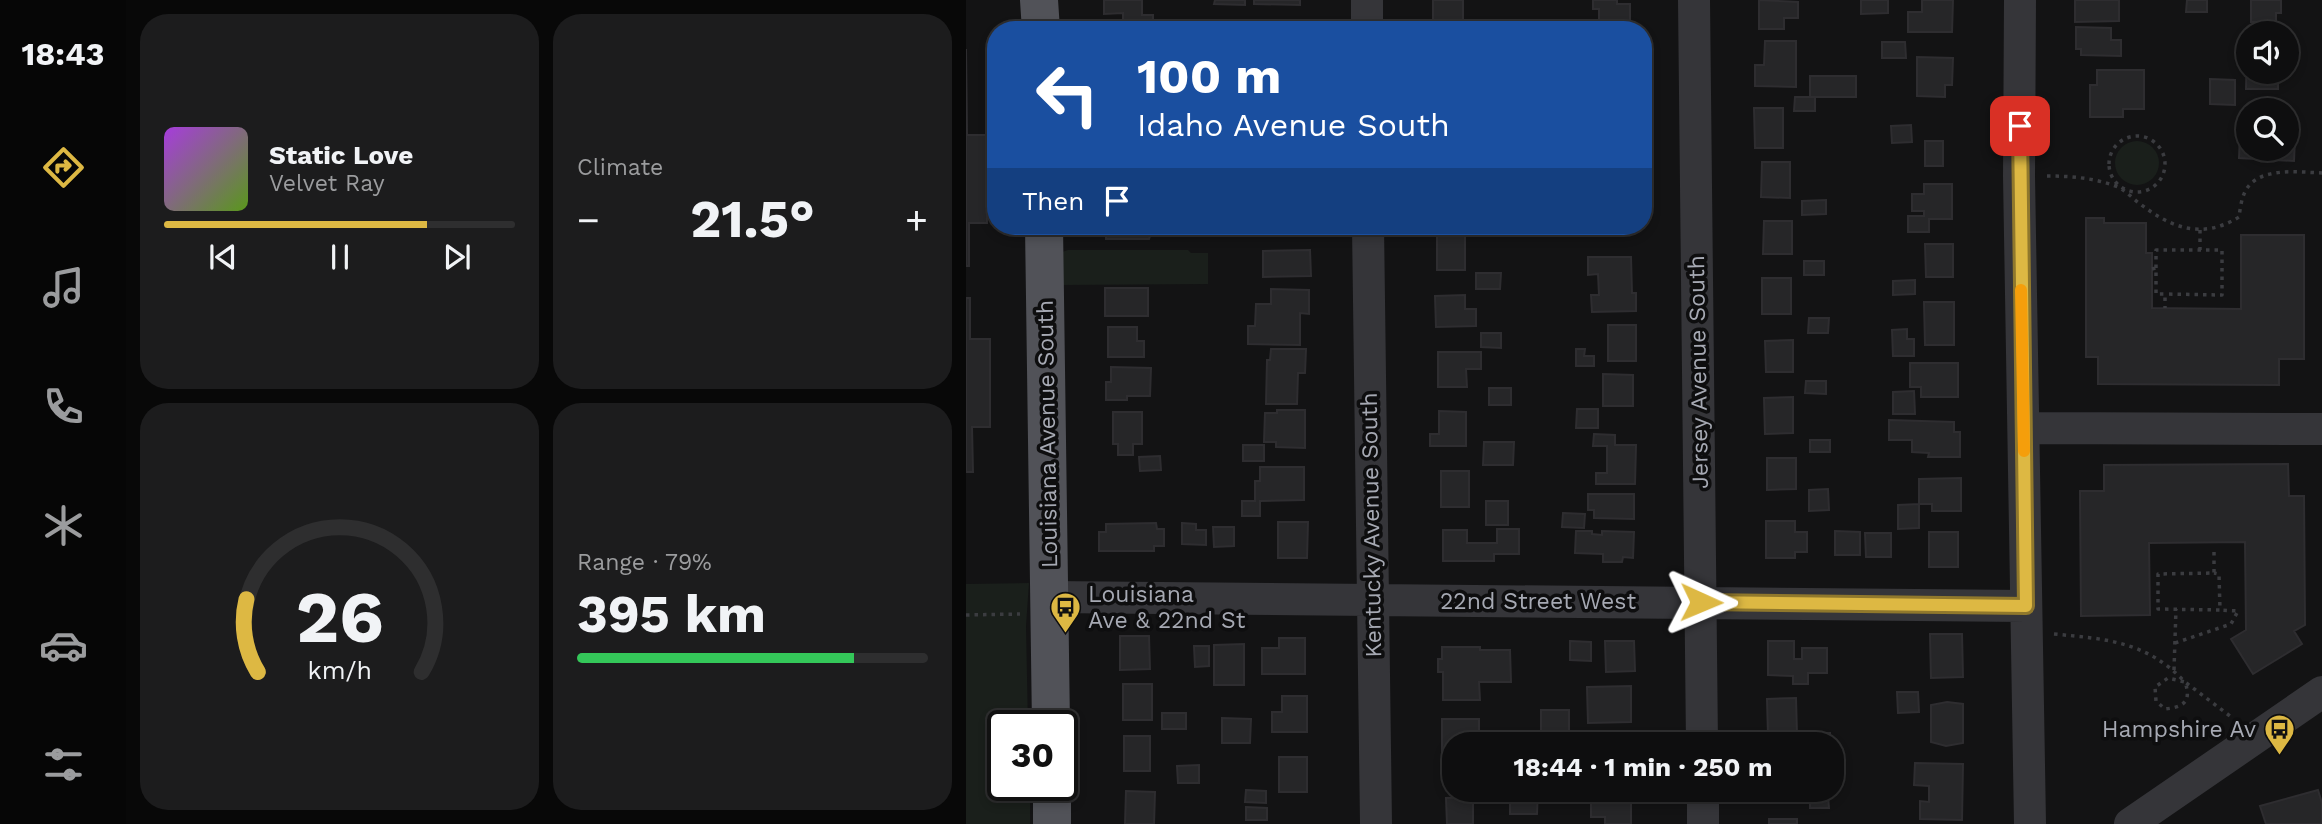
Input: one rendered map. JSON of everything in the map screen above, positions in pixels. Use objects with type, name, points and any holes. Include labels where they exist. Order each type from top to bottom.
[{"type":"main road","points":[[1040,0],[1041,21]]},
{"type":"main road","name":"Louisiana Avenue South","points":[[1044,235],[1034,605],[1049,710]]},
{"type":"main road","points":[[1052,801],[1052,824]]},
{"type":"street","points":[[1367,0],[1367,21]]},
{"type":"street","name":"Jersey Avenue South","points":[[1694,0],[1702,732]]},
{"type":"street","points":[[2020,0],[2019,176],[2030,824]]},
{"type":"street","name":"Kentucky Avenue South","points":[[1368,235],[1376,824]]},
{"type":"street","points":[[2024,428],[2322,429]]},
{"type":"street","name":"22nd Street West","points":[[1034,605],[1372,600],[2026,606]]},
{"type":"street","points":[[2130,824],[2322,692]]},
{"type":"street","points":[[1703,802],[1703,824]]},
{"type":"path","points":[[2047,176],[2079,176],[2121,187],[2136,192],[2145,191],[2161,180],[2165,161],[2158,144],[2142,136],[2133,136],[2117,144],[2111,152],[2109,169],[2112,177],[2121,187],[2151,213],[2173,226],[2200,230],[2222,228],[2239,217],[2245,192],[2257,177],[2283,172],[2322,173]]},
{"type":"path","points":[[2200,230],[2200,250]]},
{"type":"path","points":[[2156,250],[2200,250],[2222,250],[2222,295],[2156,294],[2156,250]]},
{"type":"path","points":[[2165,294],[2165,308]]},
{"type":"path","points":[[2214,552],[2214,573]]},
{"type":"path","points":[[2175,643],[2231,624],[2238,611],[2158,608],[2158,574],[2219,574],[2220,610]]},
{"type":"path","points":[[966,615],[1034,605]]},
{"type":"path","points":[[2174,670],[2176,609]]},
{"type":"path","points":[[2054,634],[2103,638],[2128,644],[2174,670],[2185,682],[2230,716]]},
{"type":"path","points":[[2168,678],[2185,682],[2186,701],[2180,707],[2165,709],[2156,701],[2155,687],[2168,678]]},
{"type":"shaded area","points":[[2137,141],[2146,142],[2153,147],[2158,154],[2158,172],[2153,179],[2146,184],[2137,185],[2128,184],[2121,179],[2116,172],[2115,163],[2116,154],[2121,147],[2128,142]]},
{"type":"shaded area","points":[[1188,250],[1191,253],[1208,253],[1208,284],[1062,285],[1062,252]]},
{"type":"shaded area","points":[[1029,583],[1026,626],[1028,710],[987,710],[987,801],[1030,801],[1030,824],[966,824],[966,584]]},
{"type":"building","points":[[1104,0],[1142,0],[1142,15],[1153,15],[1153,21],[1123,21],[1123,13],[1104,14]]},
{"type":"building","points":[[1215,0],[1245,0],[1245,5],[1214,4]]},
{"type":"building","points":[[1254,0],[1300,0],[1300,5],[1254,4]]},
{"type":"building","points":[[1433,0],[1463,0],[1463,21],[1433,21]]},
{"type":"building","points":[[1593,0],[1617,0],[1617,4],[1630,4],[1630,21],[1599,21],[1599,9],[1593,9]]},
{"type":"building","points":[[1759,0],[1798,2],[1798,18],[1784,18],[1784,29],[1759,29]]},
{"type":"building","points":[[1861,0],[1888,0],[1888,13],[1861,14]]},
{"type":"building","points":[[1922,0],[1953,0],[1952,32],[1908,32],[1908,12],[1922,12]]},
{"type":"building","points":[[2075,0],[2119,0],[2119,21],[2075,22]]},
{"type":"building","points":[[2187,0],[2207,0],[2207,12],[2186,12]]},
{"type":"building","points":[[2251,0],[2281,0],[2281,13],[2276,13],[2276,21],[2251,21]]},
{"type":"building","points":[[2076,27],[2111,28],[2111,40],[2121,40],[2121,56],[2081,55],[2081,49],[2076,49]]},
{"type":"building","points":[[1765,41],[1796,41],[1796,87],[1755,86],[1755,65],[1764,65]]},
{"type":"building","points":[[1882,42],[1905,42],[1906,58],[1882,58]]},
{"type":"building","points":[[966,49],[967,135],[986,135],[987,223],[969,223],[969,266],[966,266]]},
{"type":"building","points":[[1917,57],[1953,58],[1952,85],[1945,85],[1945,97],[1917,96]]},
{"type":"building","points":[[2097,70],[2144,70],[2144,109],[2123,109],[2123,117],[2090,117],[2090,85],[2097,85]]},
{"type":"building","points":[[1810,76],[1856,76],[1856,97],[1810,97]]},
{"type":"building","points":[[2210,79],[2235,80],[2235,105],[2210,104]]},
{"type":"building","points":[[2246,84],[2278,84],[2278,89],[2246,89]]},
{"type":"building","points":[[1795,97],[1815,97],[1815,111],[1794,111]]},
{"type":"building","points":[[1754,108],[1783,108],[1783,148],[1755,148]]},
{"type":"building","points":[[1911,125],[1912,142],[1892,143],[1891,126]]},
{"type":"building","points":[[1925,141],[1943,141],[1943,166],[1925,166]]},
{"type":"building","points":[[1762,162],[1790,162],[1790,198],[1761,197]]},
{"type":"building","points":[[1924,184],[1952,184],[1952,219],[1929,219],[1929,232],[1908,232],[1908,216],[1924,216],[1924,211],[1912,211],[1912,194],[1924,194]]},
{"type":"building","points":[[1826,200],[1826,214],[1802,215],[1802,201]]},
{"type":"building","points":[[2086,218],[2104,218],[2104,223],[2146,223],[2146,253],[2152,253],[2152,308],[2241,309],[2241,235],[2304,235],[2304,359],[2279,359],[2279,385],[2098,384],[2098,357],[2086,357]]},
{"type":"building","points":[[1764,221],[1792,221],[1792,254],[1763,254]]},
{"type":"building","points":[[1106,235],[1168,235],[1150,236],[1149,239],[1106,239]]},
{"type":"building","points":[[1437,235],[1465,235],[1465,270],[1437,270]]},
{"type":"building","points":[[1925,244],[1953,244],[1953,277],[1926,277]]},
{"type":"building","points":[[1310,250],[1311,276],[1263,277],[1263,251]]},
{"type":"building","points":[[1588,257],[1631,257],[1632,293],[1636,293],[1636,311],[1592,312],[1591,295],[1599,295],[1598,274],[1588,275]]},
{"type":"building","points":[[1804,261],[1824,261],[1824,275],[1804,275]]},
{"type":"building","points":[[1476,273],[1501,273],[1500,289],[1476,289]]},
{"type":"building","points":[[1762,278],[1791,278],[1791,314],[1762,314]]},
{"type":"building","points":[[1915,280],[1915,294],[1893,295],[1893,281]]},
{"type":"building","points":[[1105,288],[1148,288],[1148,316],[1105,316]]},
{"type":"building","points":[[1271,289],[1309,290],[1309,314],[1300,313],[1300,345],[1248,344],[1248,326],[1255,326],[1256,304],[1271,304]]},
{"type":"building","points":[[1465,295],[1465,309],[1476,309],[1476,326],[1436,327],[1435,296]]},
{"type":"building","points":[[966,298],[970,298],[970,339],[990,339],[990,427],[972,427],[973,472],[966,472]]},
{"type":"building","points":[[1924,302],[1954,302],[1954,345],[1925,345]]},
{"type":"building","points":[[1809,318],[1829,318],[1828,333],[1808,333]]},
{"type":"building","points":[[1608,325],[1636,325],[1636,361],[1608,361]]},
{"type":"building","points":[[1108,327],[1137,327],[1137,341],[1144,341],[1144,357],[1108,357]]},
{"type":"building","points":[[1907,329],[1907,339],[1914,339],[1914,356],[1893,356],[1892,330]]},
{"type":"building","points":[[1481,333],[1501,333],[1501,348],[1481,347]]},
{"type":"building","points":[[1793,340],[1793,372],[1766,372],[1765,341]]},
{"type":"building","points":[[1271,349],[1306,349],[1305,373],[1298,373],[1297,404],[1266,404],[1267,360],[1270,360]]},
{"type":"building","points":[[1576,349],[1585,349],[1584,356],[1594,356],[1594,366],[1576,366]]},
{"type":"building","points":[[1438,352],[1481,352],[1481,369],[1466,369],[1467,387],[1438,387]]},
{"type":"building","points":[[1910,363],[1958,363],[1958,397],[1921,397],[1921,387],[1910,387]]},
{"type":"building","points":[[1111,367],[1151,368],[1150,396],[1106,400],[1106,382],[1111,382]]},
{"type":"building","points":[[1603,374],[1633,375],[1633,406],[1603,406]]},
{"type":"building","points":[[1806,381],[1826,381],[1826,394],[1805,393]]},
{"type":"building","points":[[1489,388],[1511,388],[1511,405],[1489,405]]},
{"type":"building","points":[[1914,391],[1915,414],[1893,414],[1893,392]]},
{"type":"building","points":[[1793,397],[1793,433],[1765,434],[1764,398]]},
{"type":"building","points":[[1577,409],[1598,409],[1598,428],[1576,428]]},
{"type":"building","points":[[1277,410],[1305,410],[1305,448],[1276,447],[1276,442],[1264,442],[1265,413],[1277,413]]},
{"type":"building","points":[[1439,411],[1466,412],[1466,446],[1430,446],[1430,434],[1439,434]]},
{"type":"building","points":[[1113,412],[1142,412],[1142,444],[1133,444],[1133,455],[1118,455],[1118,444],[1113,444]]},
{"type":"building","points":[[1889,420],[1954,422],[1954,432],[1960,432],[1960,457],[1928,457],[1929,453],[1912,452],[1912,440],[1889,440]]},
{"type":"building","points":[[1594,434],[1615,435],[1615,445],[1636,445],[1635,484],[1596,484],[1596,473],[1607,473],[1607,446],[1593,446]]},
{"type":"building","points":[[1810,440],[1830,440],[1830,452],[1810,452]]},
{"type":"building","points":[[1484,442],[1514,442],[1513,465],[1483,465]]},
{"type":"building","points":[[1243,445],[1264,445],[1264,461],[1243,461]]},
{"type":"building","points":[[1160,456],[1161,470],[1140,471],[1139,457]]},
{"type":"building","points":[[1767,458],[1796,458],[1796,489],[1767,490]]},
{"type":"building","points":[[2288,464],[2289,496],[2304,496],[2305,625],[2294,631],[2302,644],[2253,674],[2231,639],[2246,630],[2245,542],[2149,543],[2150,615],[2081,616],[2080,491],[2104,491],[2104,465]]},
{"type":"building","points":[[1260,467],[1304,467],[1304,500],[1260,501],[1260,516],[1242,516],[1242,501],[1255,501],[1255,481],[1260,481]]},
{"type":"building","points":[[1441,471],[1469,471],[1469,507],[1441,507]]},
{"type":"building","points":[[1961,478],[1961,511],[1932,511],[1932,504],[1919,504],[1919,479]]},
{"type":"building","points":[[1828,489],[1829,510],[1809,511],[1809,490]]},
{"type":"building","points":[[1588,494],[1634,494],[1634,519],[1594,518],[1594,510],[1588,510]]},
{"type":"building","points":[[1486,501],[1508,501],[1508,525],[1486,525]]},
{"type":"building","points":[[1919,504],[1919,528],[1898,529],[1898,505]]},
{"type":"building","points":[[1563,513],[1585,514],[1584,528],[1562,527]]},
{"type":"building","points":[[1766,521],[1795,521],[1795,532],[1807,532],[1807,552],[1795,552],[1795,558],[1766,558]]},
{"type":"building","points":[[1278,522],[1308,522],[1307,558],[1278,558]]},
{"type":"building","points":[[1156,523],[1157,529],[1164,529],[1164,546],[1154,546],[1154,551],[1099,551],[1099,532],[1106,532],[1106,524]]},
{"type":"building","points":[[1182,523],[1196,524],[1196,530],[1206,530],[1206,545],[1182,544]]},
{"type":"building","points":[[1213,527],[1234,527],[1234,546],[1214,547]]},
{"type":"building","points":[[1497,529],[1519,529],[1519,554],[1494,554],[1494,561],[1443,561],[1443,530],[1467,530],[1467,543],[1497,543]]},
{"type":"building","points":[[1576,531],[1592,531],[1592,534],[1602,535],[1602,531],[1634,532],[1633,558],[1623,557],[1622,562],[1603,562],[1603,554],[1575,553]]},
{"type":"building","points":[[1835,531],[1860,532],[1860,555],[1835,555]]},
{"type":"building","points":[[1929,532],[1958,532],[1958,567],[1929,567]]},
{"type":"building","points":[[1865,533],[1891,533],[1891,557],[1866,557]]},
{"type":"building","points":[[1930,634],[1962,634],[1963,677],[1931,678]]},
{"type":"building","points":[[1120,636],[1149,636],[1150,669],[1120,670]]},
{"type":"building","points":[[1279,638],[1305,638],[1305,674],[1262,674],[1262,648],[1279,648]]},
{"type":"building","points":[[1570,641],[1591,642],[1591,661],[1570,660]]},
{"type":"building","points":[[1605,641],[1634,641],[1635,671],[1606,672]]},
{"type":"building","points":[[1768,641],[1794,641],[1794,659],[1802,659],[1802,648],[1827,648],[1827,673],[1808,673],[1808,684],[1793,684],[1793,676],[1768,675]]},
{"type":"building","points":[[1244,644],[1244,685],[1214,685],[1214,645]]},
{"type":"building","points":[[1194,646],[1209,646],[1209,666],[1195,667]]},
{"type":"building","points":[[1442,647],[1510,650],[1511,682],[1479,682],[1480,700],[1443,700],[1443,672],[1438,672]]},
{"type":"building","points":[[1123,684],[1152,684],[1152,720],[1123,720]]},
{"type":"building","points":[[1631,686],[1631,722],[1588,723],[1587,687]]},
{"type":"building","points":[[1897,692],[1918,692],[1919,712],[1898,713]]},
{"type":"building","points":[[1282,696],[1307,696],[1307,732],[1272,732],[1272,712],[1282,712]]},
{"type":"building","points":[[1796,698],[1797,732],[1768,732],[1767,699]]},
{"type":"building","points":[[1947,702],[1963,704],[1963,743],[1946,746],[1931,742],[1931,705]]},
{"type":"building","points":[[1541,710],[1569,710],[1569,732],[1541,732]]},
{"type":"building","points":[[1162,713],[1186,713],[1186,729],[1162,729]]},
{"type":"building","points":[[1222,718],[1251,719],[1250,743],[1222,743]]},
{"type":"building","points":[[1442,719],[1479,719],[1479,732],[1442,732]]},
{"type":"building","points":[[1124,736],[1150,736],[1150,771],[1124,771]]},
{"type":"building","points":[[1279,757],[1307,757],[1307,792],[1279,792]]},
{"type":"building","points":[[1915,763],[1963,764],[1962,820],[1920,819],[1920,801],[1929,802],[1929,786],[1914,785]]},
{"type":"building","points":[[1199,765],[1199,783],[1178,783],[1177,766]]},
{"type":"building","points":[[1246,790],[1266,791],[1266,803],[1245,802]]},
{"type":"building","points":[[2318,790],[2322,803],[2322,824],[2266,824],[2260,806]]},
{"type":"building","points":[[1126,791],[1155,792],[1154,824],[1125,824]]},
{"type":"building","points":[[1446,802],[1473,802],[1473,824],[1447,824]]},
{"type":"building","points":[[1510,802],[1537,802],[1537,814],[1510,814]]},
{"type":"building","points":[[1591,802],[1631,802],[1631,824],[1605,824],[1605,817],[1591,817]]},
{"type":"building","points":[[1810,802],[1828,802],[1829,808],[1810,808]]},
{"type":"building","points":[[1246,807],[1267,808],[1267,820],[1246,820]]},
{"type":"building","points":[[1769,819],[1797,819],[1797,824],[1769,824]]},
{"type":"slow traffic","points":[[2021,290],[2024,451]]},
{"type":"place","name":"Louisiana Ave & 22nd St","points":[[1065,634]]},
{"type":"place","name":"Hampshire Av","points":[[2279,756]]},
{"type":"route","points":[[1701,602],[2026,606],[2020,126]]}]
